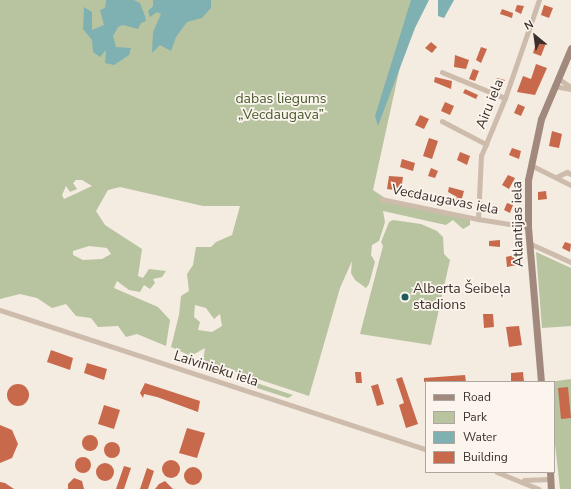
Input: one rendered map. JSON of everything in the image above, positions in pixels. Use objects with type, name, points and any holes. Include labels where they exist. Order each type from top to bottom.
[{"type":"main road","name":"Atlantijas iela","points":[[541,381],[528,227],[531,165],[541,119],[571,48]]},
{"type":"main road","points":[[550,476],[551,489]]},
{"type":"street","name":"Airu iela","points":[[478,219],[481,156],[505,98],[539,0]]},
{"type":"street","points":[[442,72],[505,98]]},
{"type":"street","points":[[558,78],[571,88]]},
{"type":"street","points":[[554,86],[571,88]]},
{"type":"street","points":[[442,121],[486,144]]},
{"type":"street","points":[[531,165],[571,185]]},
{"type":"street","points":[[556,177],[567,172],[571,174]]},
{"type":"street","name":"Vecdaugavas iela","points":[[381,199],[478,219],[528,227]]},
{"type":"street","points":[[529,243],[571,262]]},
{"type":"street","name":"Laivinieku iela","points":[[0,310],[425,449]]},
{"type":"street","points":[[501,473],[522,480],[539,489]]},
{"type":"street","points":[[522,480],[550,476]]},
{"type":"green space","name":"dabas liegums „Vecdaugava”","points":[[0,0],[425,0],[403,53],[373,190],[385,198],[409,207],[470,219],[470,225],[463,229],[453,220],[446,225],[383,211],[385,222],[382,232],[379,241],[372,245],[371,255],[375,262],[369,284],[366,288],[355,280],[351,273],[352,261],[340,288],[309,396],[203,361],[205,348],[191,356],[171,347],[179,315],[181,296],[189,291],[187,274],[193,265],[196,247],[211,247],[216,242],[232,235],[240,206],[203,206],[120,187],[108,190],[96,211],[105,225],[142,249],[138,276],[143,278],[149,269],[166,271],[162,277],[153,279],[155,283],[150,289],[144,285],[140,292],[129,290],[117,281],[114,288],[158,307],[170,320],[166,346],[137,334],[126,337],[118,326],[98,327],[91,318],[76,316],[66,304],[52,308],[37,298],[20,294],[0,299]],"holes":[[[76,180],[82,180],[92,186],[64,199],[62,195],[66,186],[70,192],[77,189],[73,183]],[[89,246],[107,248],[111,254],[102,259],[83,260],[73,255],[73,251]],[[195,305],[206,308],[214,319],[220,314],[222,326],[212,332],[198,330],[200,322],[194,317]]]},
{"type":"green space","name":"Alberta Šeibeļa stadions","points":[[393,220],[421,224],[437,231],[443,237],[444,254],[450,260],[431,345],[360,334],[383,246],[381,242],[389,222]]},
{"type":"green space","points":[[536,252],[571,268],[571,326],[542,328]]},
{"type":"green space","points":[[571,379],[571,489],[560,489],[555,444],[555,381]]},
{"type":"green space","points":[[250,381],[293,395],[288,398],[248,385]]},
{"type":"water","points":[[106,0],[134,0],[140,3],[146,21],[141,23],[138,29],[123,25],[118,27],[113,36],[116,47],[131,48],[129,55],[114,65],[105,63],[106,50],[100,57],[93,52],[92,40],[83,29],[84,7],[92,12],[92,30],[104,25],[100,10],[105,8]]},
{"type":"water","points":[[153,0],[211,0],[211,8],[202,18],[187,22],[176,37],[171,51],[160,45],[152,53],[153,32],[161,14],[157,12],[150,17],[148,11],[153,6]]},
{"type":"water","points":[[411,0],[429,0],[415,28],[378,126],[375,116]]},
{"type":"water","points":[[438,0],[454,0],[444,18],[438,16]]},
{"type":"building","points":[[517,5],[524,6],[521,14],[515,11]]},
{"type":"building","points":[[544,5],[553,8],[549,18],[541,15]]},
{"type":"building","points":[[502,9],[513,13],[512,18],[500,14]]},
{"type":"building","points":[[537,40],[546,43],[541,56],[533,53]]},
{"type":"building","points":[[431,42],[437,47],[432,53],[425,48]]},
{"type":"building","points":[[481,47],[487,49],[481,63],[476,60]]},
{"type":"building","points":[[455,55],[469,60],[466,69],[454,67]]},
{"type":"building","points":[[536,64],[547,68],[535,95],[517,92],[523,76],[531,79]]},
{"type":"building","points":[[473,69],[479,71],[475,81],[469,79]]},
{"type":"building","points":[[435,77],[452,81],[451,89],[434,82]]},
{"type":"building","points":[[497,78],[505,80],[502,88],[495,86]]},
{"type":"building","points":[[465,89],[478,95],[476,99],[463,93]]},
{"type":"building","points":[[445,102],[454,106],[450,115],[441,111]]},
{"type":"building","points":[[518,104],[525,107],[521,116],[514,113]]},
{"type":"building","points":[[420,115],[429,119],[424,129],[415,125]]},
{"type":"building","points":[[552,131],[562,134],[559,148],[549,146]]},
{"type":"building","points":[[429,138],[438,141],[432,159],[423,156]]},
{"type":"building","points":[[512,148],[521,151],[519,159],[509,155]]},
{"type":"building","points":[[460,152],[470,156],[467,165],[457,160]]},
{"type":"building","points":[[402,159],[415,163],[413,171],[400,167]]},
{"type":"building","points":[[431,168],[438,171],[435,178],[428,176]]},
{"type":"building","points":[[508,175],[515,178],[509,189],[502,185]]},
{"type":"building","points":[[389,176],[403,177],[401,191],[387,189]]},
{"type":"building","points":[[449,187],[464,191],[461,202],[456,201],[457,197],[448,192]]},
{"type":"building","points":[[411,189],[420,191],[419,197],[410,196]]},
{"type":"building","points":[[546,191],[547,199],[538,200],[538,192]]},
{"type":"building","points":[[507,203],[513,205],[510,213],[504,210]]},
{"type":"building","points":[[500,240],[500,247],[489,246],[489,241]]},
{"type":"building","points":[[565,242],[571,244],[570,252],[562,248]]},
{"type":"building","points":[[515,255],[517,265],[507,267],[506,257]]},
{"type":"building","points":[[483,314],[493,314],[494,327],[484,328]]},
{"type":"building","points":[[519,326],[522,345],[509,347],[506,327]]},
{"type":"building","points":[[51,350],[73,358],[70,370],[47,362]]},
{"type":"building","points":[[87,363],[107,369],[104,380],[84,373]]},
{"type":"building","points":[[355,372],[361,372],[362,383],[356,383]]},
{"type":"building","points":[[523,372],[524,381],[511,381],[511,373]]},
{"type":"building","points":[[465,375],[466,381],[424,382],[424,378]]},
{"type":"building","points":[[402,377],[418,424],[406,428],[399,405],[404,403],[396,379]]},
{"type":"building","points":[[145,383],[200,401],[198,412],[157,397],[144,394],[143,398],[140,393]]},
{"type":"building","points":[[18,384],[26,387],[29,395],[26,403],[18,406],[10,403],[7,395],[10,387]]},
{"type":"building","points":[[378,384],[384,404],[377,406],[371,386]]},
{"type":"building","points":[[568,387],[571,418],[561,419],[558,388]]},
{"type":"building","points":[[104,405],[120,410],[114,429],[98,424]]},
{"type":"building","points":[[0,425],[12,430],[18,444],[12,458],[0,463]]},
{"type":"building","points":[[187,428],[205,433],[197,458],[179,453]]},
{"type":"building","points":[[87,435],[93,435],[98,440],[96,449],[93,451],[87,451],[82,446],[82,440]]},
{"type":"building","points":[[109,442],[115,442],[120,447],[118,456],[115,458],[109,458],[104,453],[104,447]]},
{"type":"building","points":[[80,457],[86,457],[91,462],[89,471],[86,473],[80,473],[75,468],[75,462]]},
{"type":"building","points":[[171,460],[177,463],[180,469],[177,475],[171,478],[165,475],[162,469],[165,463]]},
{"type":"building","points":[[105,463],[111,466],[114,472],[111,478],[105,481],[99,478],[96,472],[99,466]]},
{"type":"building","points":[[124,466],[131,468],[124,489],[116,489]]},
{"type":"building","points":[[193,467],[199,470],[202,476],[199,482],[193,485],[187,482],[184,476],[187,470]]},
{"type":"building","points":[[147,468],[154,471],[148,489],[140,489]]},
{"type":"building","points":[[74,478],[82,481],[84,489],[68,489],[68,484]]},
{"type":"building","points":[[165,481],[173,489],[155,489],[159,484]]},
{"type":"building","points":[[0,482],[5,483],[14,489],[0,489]]},
{"type":"place","name":"Alberta Šeibeļa stadions","points":[[405,297]]}]
